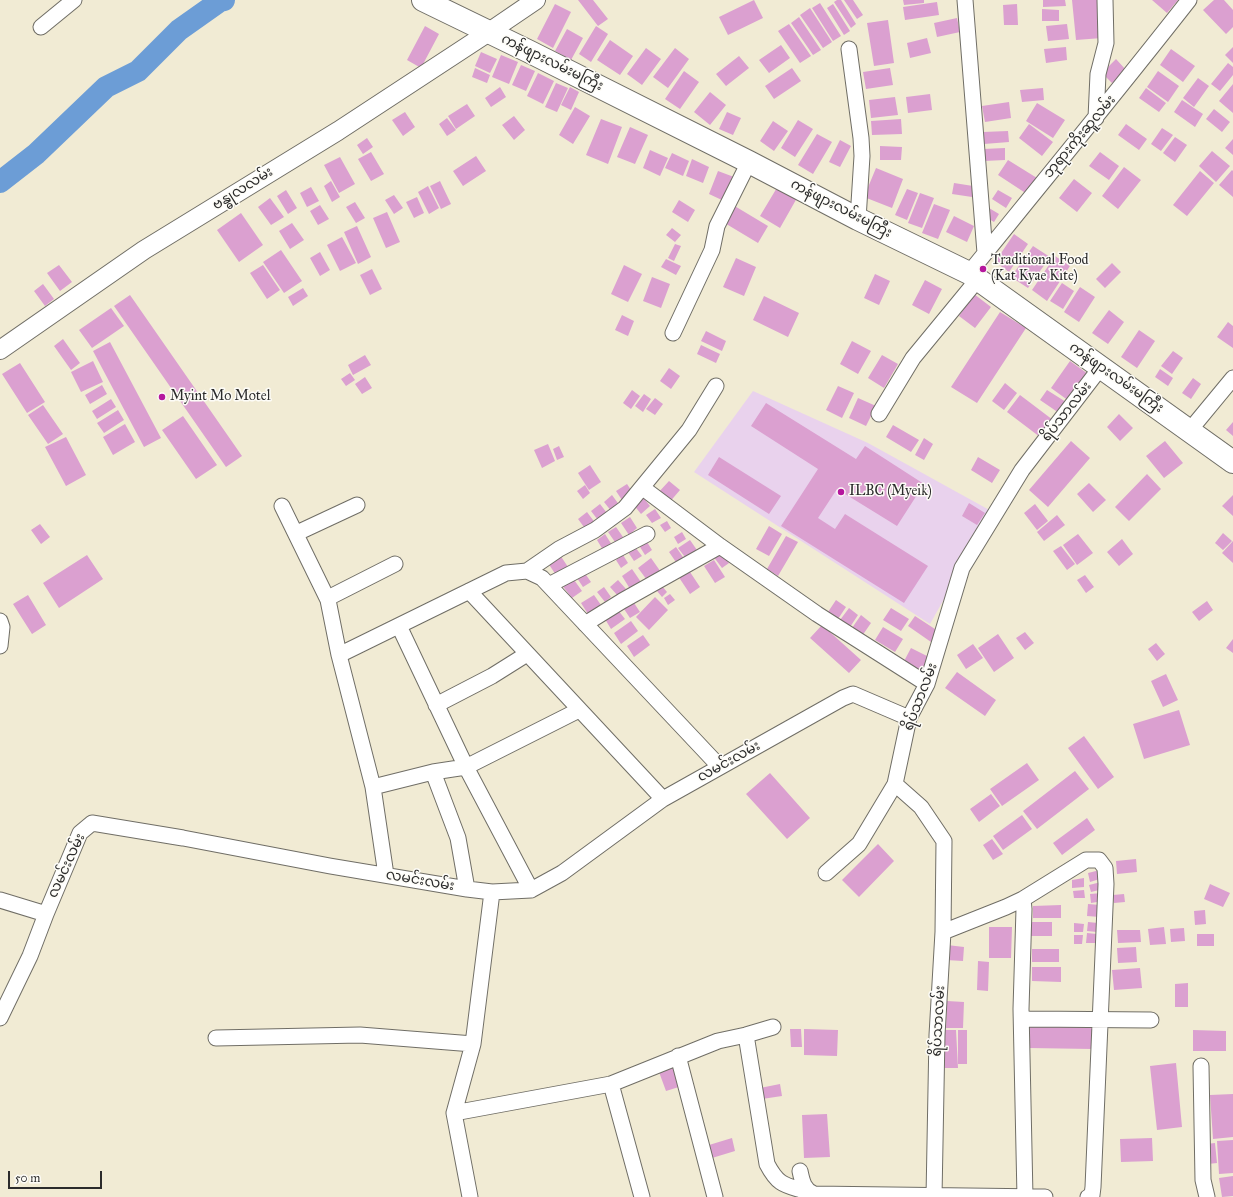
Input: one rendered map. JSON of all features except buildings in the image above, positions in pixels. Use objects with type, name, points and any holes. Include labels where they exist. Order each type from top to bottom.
[{"type":"main road","name":"ကန်ဖျားလမ်းမကြီး","points":[[423,0],[974,276],[1233,462]]},
{"type":"street","points":[[42,27],[74,0]]},
{"type":"street","name":"ဗန္ဓုလလမ်း","points":[[0,350],[144,250],[338,131],[536,0]]},
{"type":"street","points":[[966,0],[985,254]]},
{"type":"street","points":[[1096,118],[1098,74],[1106,42],[1105,0]]},
{"type":"street","name":"ဘုရားကိုးဆူလမ်း","points":[[879,414],[913,358],[974,276],[985,254],[1058,162],[1096,118],[1189,0]]},
{"type":"street","points":[[849,49],[862,156],[858,219]]},
{"type":"street","points":[[673,333],[712,250],[717,226],[749,162]]},
{"type":"street","name":"ရိပ်သာလမ်း","points":[[934,1196],[937,1035],[944,932],[944,841],[921,807],[895,784],[910,718],[928,684],[962,568],[1022,470],[1101,367]]},
{"type":"street","points":[[1190,430],[1233,378]]},
{"type":"street","points":[[339,656],[506,573],[527,571],[559,549],[595,530],[625,508],[643,488],[689,430],[716,386]]},
{"type":"street","points":[[643,488],[720,546],[816,614],[928,684]]},
{"type":"street","points":[[297,533],[357,505]]},
{"type":"street","points":[[282,506],[297,533],[328,600],[339,656],[373,787],[386,875]]},
{"type":"street","points":[[549,585],[647,534]]},
{"type":"street","points":[[585,624],[622,601],[720,546]]},
{"type":"street","points":[[328,600],[332,596],[395,564]]},
{"type":"street","points":[[527,571],[542,578],[549,585],[720,767]]},
{"type":"street","points":[[469,591],[663,799]]},
{"type":"street","points":[[0,621],[2,627],[0,646]]},
{"type":"street","points":[[399,626],[466,767],[531,890]]},
{"type":"street","points":[[436,705],[492,676],[527,654]]},
{"type":"street","name":"လမင်းလမ်း","points":[[0,1018],[30,956],[80,832],[92,824],[183,838],[468,889],[492,892],[531,890],[562,873],[663,799],[843,698],[853,694],[910,718]]},
{"type":"street","points":[[373,787],[433,772],[466,767],[579,710]]},
{"type":"street","points":[[433,772],[458,838],[468,889]]},
{"type":"street","points":[[826,873],[859,844],[895,784]]},
{"type":"street","points":[[944,932],[1006,907],[1086,860],[1099,860],[1105,868],[1106,884],[1094,1187],[1092,1195],[1088,1197]]},
{"type":"street","points":[[470,1197],[454,1114],[473,1044],[492,892]]},
{"type":"street","points":[[1023,898],[1021,1009],[1025,1197]]},
{"type":"street","points":[[0,900],[46,914]]},
{"type":"street","points":[[1022,1017],[1028,1019],[1100,1018],[1151,1020]]},
{"type":"street","points":[[454,1114],[611,1084],[718,1041],[773,1027]]},
{"type":"street","points":[[216,1038],[360,1035],[473,1044]]},
{"type":"street","points":[[746,1035],[767,1164],[774,1178],[783,1184],[814,1194],[854,1196],[1045,1197]]},
{"type":"street","points":[[678,1056],[714,1197]]},
{"type":"street","points":[[1201,1066],[1203,1180],[1207,1197]]},
{"type":"street","points":[[611,1084],[642,1197]]},
{"type":"street","points":[[800,1171],[803,1184],[808,1192]]},
{"type":"shaded area","name":"ILBC (Myeik)","points":[[753,391],[868,443],[993,512],[930,624],[694,472]]},
{"type":"waterway","points":[[0,182],[36,154],[106,87],[138,71],[179,30],[220,1],[224,0]]},
{"type":"place","name":"Traditional Food (Kat Kyae Kite)","points":[[983,269]]},
{"type":"place","name":"Myint Mo Motel","points":[[162,397]]},
{"type":"place","name":"ILBC (Myeik)","points":[[841,492]]}]
